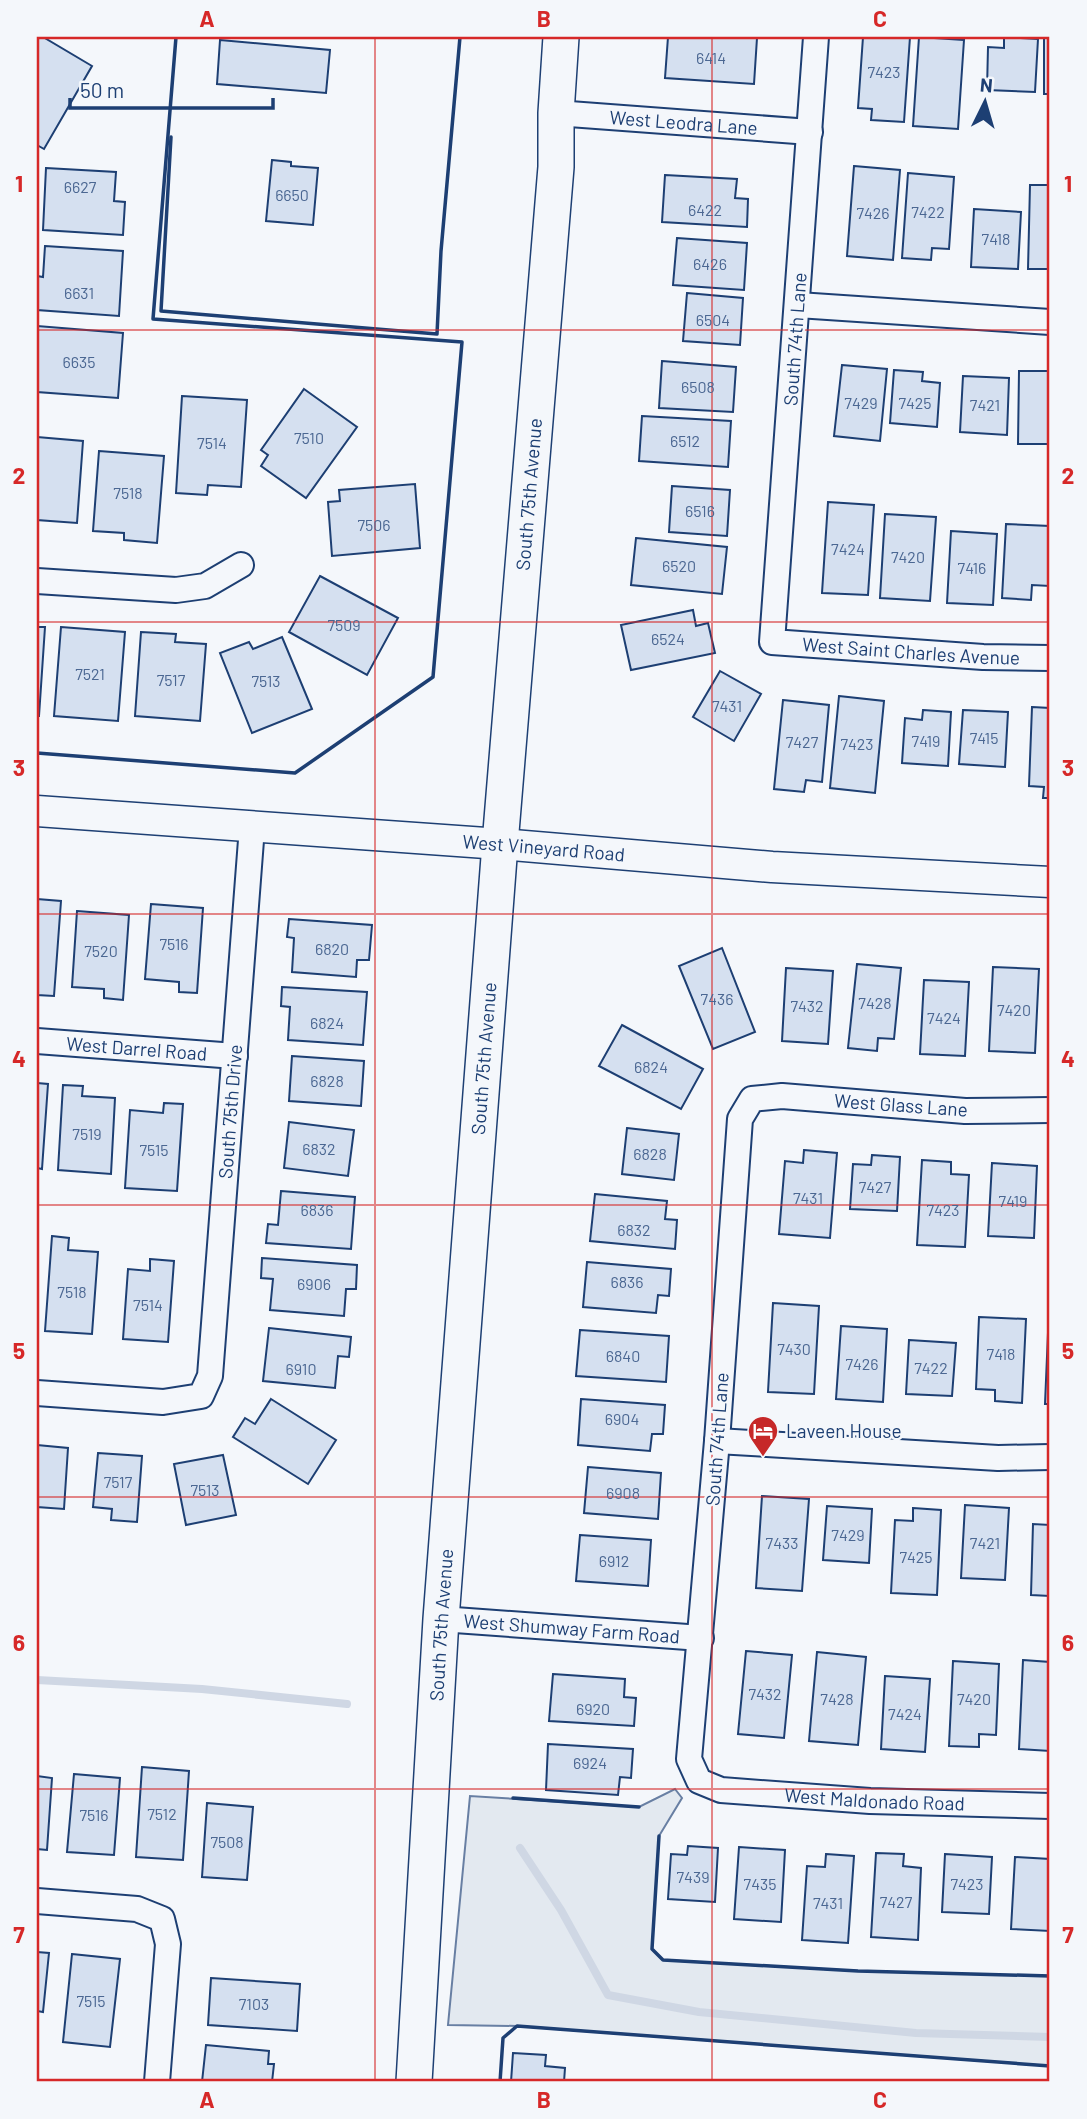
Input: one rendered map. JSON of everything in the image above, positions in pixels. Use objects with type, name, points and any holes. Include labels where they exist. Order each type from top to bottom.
[{"type":"main road","name":"South 75th Avenue","points":[[414,2082],[441,1619],[500,844],[556,167],[561,37]]},
{"type":"street","name":"South 74th Lane","points":[[772,642],[816,37]]},
{"type":"street","name":"West Leodra Lane","points":[[556,113],[810,132]]},
{"type":"street","points":[[798,305],[1050,323]]},
{"type":"street","points":[[37,581],[176,590],[205,586],[241,565]]},
{"type":"street","name":"West Saint Charles Avenue","points":[[772,642],[1050,659]]},
{"type":"street","name":"West Vineyard Road","points":[[37,811],[500,844],[772,867],[1050,882]]},
{"type":"street","name":"South 75th Drive","points":[[37,1393],[163,1402],[201,1396],[210,1376],[252,827]]},
{"type":"street","name":"West Darrel Road","points":[[37,1041],[235,1056]]},
{"type":"street","name":"West Glass Lane","points":[[752,1099],[782,1096],[965,1111],[1050,1110]]},
{"type":"street","name":"South 74th Lane","points":[[699,1781],[690,1759],[717,1441],[740,1119],[752,1099]]},
{"type":"street","points":[[717,1441],[998,1458],[1050,1457]]},
{"type":"street","name":"West Shumway Farm Road","points":[[441,1619],[701,1638]]},
{"type":"street","name":"West Maldonado Road","points":[[699,1781],[721,1790],[857,1800],[1050,1806]]},
{"type":"street","points":[[37,1901],[137,1909],[162,1919],[168,1944],[157,2082]]},
{"type":"shaded area","points":[[675,1789],[682,1798],[659,1836],[652,1949],[663,1960],[858,1971],[1050,1976],[1050,2066],[517,2026],[448,2025],[470,1796],[639,1807]]},
{"type":"building","points":[[37,37],[43,37],[92,66],[44,149],[37,145]]},
{"type":"building","points":[[668,37],[757,38],[754,84],[665,78]]},
{"type":"building","points":[[863,37],[910,37],[904,122],[871,120],[872,109],[858,108]]},
{"type":"building","points":[[919,37],[964,40],[958,129],[913,126]]},
{"type":"building","points":[[1004,37],[1038,39],[1035,92],[987,90],[988,47],[1004,48]]},
{"type":"building","points":[[1044,37],[1050,37],[1050,94],[1044,94]]},
{"type":"building","points":[[220,40],[330,50],[326,93],[217,84]]},
{"type":"building","points":[[272,160],[291,162],[291,166],[318,168],[313,225],[266,221]]},
{"type":"building","points":[[854,166],[900,170],[893,260],[847,256]]},
{"type":"building","points":[[46,168],[116,172],[114,201],[125,202],[123,235],[43,230]]},
{"type":"building","points":[[908,173],[954,177],[949,249],[932,248],[931,260],[902,258]]},
{"type":"building","points":[[665,175],[737,179],[735,198],[748,199],[747,227],[662,222]]},
{"type":"building","points":[[1030,185],[1050,185],[1050,269],[1028,269]]},
{"type":"building","points":[[974,209],[1021,212],[1018,269],[971,267]]},
{"type":"building","points":[[677,238],[747,243],[744,290],[673,285]]},
{"type":"building","points":[[45,246],[123,251],[119,316],[37,310],[37,276],[43,277]]},
{"type":"building","points":[[687,293],[743,298],[740,345],[683,341]]},
{"type":"building","points":[[37,326],[123,333],[118,398],[37,392]]},
{"type":"building","points":[[662,361],[736,367],[733,412],[659,408]]},
{"type":"building","points":[[842,365],[887,369],[880,441],[834,436]]},
{"type":"building","points":[[894,370],[923,372],[922,381],[940,383],[937,427],[890,423]]},
{"type":"building","points":[[1019,371],[1050,371],[1050,444],[1018,444]]},
{"type":"building","points":[[963,376],[1009,378],[1007,435],[960,432]]},
{"type":"building","points":[[304,389],[357,427],[306,498],[261,466],[268,455],[261,450]]},
{"type":"building","points":[[182,396],[247,400],[241,487],[208,485],[207,495],[176,493]]},
{"type":"building","points":[[642,416],[731,421],[728,467],[639,461]]},
{"type":"building","points":[[37,437],[83,441],[77,523],[37,520]]},
{"type":"building","points":[[99,451],[164,456],[157,543],[124,540],[124,533],[93,531]]},
{"type":"building","points":[[415,484],[420,548],[332,556],[328,502],[340,501],[339,490]]},
{"type":"building","points":[[672,486],[730,490],[727,536],[669,532]]},
{"type":"building","points":[[828,502],[874,505],[868,595],[822,593]]},
{"type":"building","points":[[885,514],[936,517],[930,601],[880,598]]},
{"type":"building","points":[[1006,524],[1050,526],[1050,586],[1032,585],[1031,600],[1002,598]]},
{"type":"building","points":[[951,531],[997,534],[993,605],[947,603]]},
{"type":"building","points":[[636,538],[727,547],[722,594],[631,585]]},
{"type":"building","points":[[320,576],[398,618],[367,675],[289,632]]},
{"type":"building","points":[[693,610],[696,626],[708,623],[715,653],[631,670],[621,625]]},
{"type":"building","points":[[37,627],[45,627],[39,716],[37,716]]},
{"type":"building","points":[[61,627],[125,632],[118,721],[54,716]]},
{"type":"building","points":[[141,632],[176,634],[175,642],[206,644],[200,721],[135,716]]},
{"type":"building","points":[[282,637],[312,709],[252,733],[220,653],[249,642],[253,649]]},
{"type":"building","points":[[720,671],[761,694],[734,741],[693,717]]},
{"type":"building","points":[[839,696],[884,701],[875,793],[830,788]]},
{"type":"building","points":[[783,700],[829,705],[822,782],[806,780],[804,792],[774,789]]},
{"type":"building","points":[[1032,707],[1050,708],[1050,798],[1043,798],[1044,787],[1029,786]]},
{"type":"building","points":[[923,710],[951,712],[948,766],[902,763],[905,718],[922,720]]},
{"type":"building","points":[[963,710],[1008,712],[1005,767],[959,764]]},
{"type":"building","points":[[37,899],[61,901],[54,996],[37,995]]},
{"type":"building","points":[[151,904],[203,908],[197,993],[179,992],[179,982],[145,979]]},
{"type":"building","points":[[77,911],[129,915],[123,1000],[104,998],[104,989],[72,987]]},
{"type":"building","points":[[289,919],[372,925],[369,960],[357,960],[356,977],[292,972],[294,938],[287,937]]},
{"type":"building","points":[[722,948],[755,1032],[713,1049],[679,966]]},
{"type":"building","points":[[857,964],[901,968],[894,1039],[878,1038],[877,1051],[848,1048]]},
{"type":"building","points":[[993,967],[1039,969],[1035,1053],[989,1051]]},
{"type":"building","points":[[786,968],[833,971],[828,1044],[782,1041]]},
{"type":"building","points":[[924,980],[969,982],[965,1056],[920,1054]]},
{"type":"building","points":[[282,987],[367,992],[363,1045],[288,1040],[290,1007],[281,1006]]},
{"type":"building","points":[[622,1025],[703,1069],[681,1109],[599,1066]]},
{"type":"building","points":[[292,1056],[364,1061],[361,1106],[289,1101]]},
{"type":"building","points":[[37,1083],[48,1084],[42,1169],[37,1168]]},
{"type":"building","points":[[63,1085],[83,1086],[82,1096],[115,1098],[111,1174],[58,1170]]},
{"type":"building","points":[[164,1103],[183,1104],[177,1191],[125,1188],[130,1110],[163,1113]]},
{"type":"building","points":[[289,1122],[354,1130],[348,1176],[284,1168]]},
{"type":"building","points":[[627,1128],[679,1134],[674,1180],[622,1174]]},
{"type":"building","points":[[804,1150],[837,1153],[830,1238],[779,1234],[785,1161],[803,1163]]},
{"type":"building","points":[[872,1155],[900,1157],[897,1211],[850,1209],[853,1164],[871,1165]]},
{"type":"building","points":[[922,1160],[951,1162],[951,1174],[969,1175],[965,1247],[917,1245]]},
{"type":"building","points":[[992,1163],[1037,1166],[1034,1238],[988,1236]]},
{"type":"building","points":[[281,1191],[355,1197],[351,1249],[266,1243],[268,1224],[278,1225]]},
{"type":"building","points":[[595,1194],[667,1201],[665,1219],[677,1220],[675,1249],[590,1241]]},
{"type":"building","points":[[52,1236],[69,1238],[68,1250],[98,1252],[92,1334],[45,1331]]},
{"type":"building","points":[[262,1258],[357,1265],[356,1289],[346,1289],[344,1316],[270,1310],[273,1279],[261,1278]]},
{"type":"building","points":[[150,1259],[174,1261],[168,1342],[123,1339],[128,1269],[150,1271]]},
{"type":"building","points":[[587,1262],[671,1269],[669,1296],[658,1295],[656,1313],[583,1307]]},
{"type":"building","points":[[773,1303],[819,1306],[814,1394],[768,1392]]},
{"type":"building","points":[[1049,1309],[1050,1404],[1045,1404]]},
{"type":"building","points":[[979,1317],[1026,1319],[1022,1403],[995,1401],[995,1390],[976,1389]]},
{"type":"building","points":[[841,1326],[887,1329],[883,1402],[836,1399]]},
{"type":"building","points":[[269,1328],[351,1337],[349,1357],[338,1356],[335,1388],[263,1381]]},
{"type":"building","points":[[580,1330],[669,1336],[666,1382],[576,1376]]},
{"type":"building","points":[[909,1340],[956,1343],[952,1396],[906,1394]]},
{"type":"building","points":[[271,1399],[336,1440],[308,1484],[233,1437],[245,1418],[255,1424]]},
{"type":"building","points":[[581,1399],[665,1405],[663,1434],[652,1434],[650,1451],[578,1445]]},
{"type":"building","points":[[37,1445],[68,1448],[64,1509],[37,1507]]},
{"type":"building","points":[[98,1453],[142,1456],[137,1522],[111,1520],[112,1509],[93,1507]]},
{"type":"building","points":[[223,1455],[236,1515],[186,1525],[174,1464]]},
{"type":"building","points":[[588,1467],[661,1473],[658,1519],[584,1513]]},
{"type":"building","points":[[762,1496],[809,1499],[802,1591],[756,1588]]},
{"type":"building","points":[[965,1505],[1009,1508],[1005,1580],[961,1578]]},
{"type":"building","points":[[827,1506],[872,1509],[869,1563],[823,1560]]},
{"type":"building","points":[[913,1508],[941,1510],[937,1595],[891,1593],[895,1520],[913,1521]]},
{"type":"building","points":[[1033,1524],[1050,1525],[1050,1596],[1031,1595]]},
{"type":"building","points":[[580,1535],[651,1540],[648,1586],[576,1581]]},
{"type":"building","points":[[746,1651],[792,1655],[784,1738],[738,1734]]},
{"type":"building","points":[[817,1652],[866,1657],[858,1745],[809,1741]]},
{"type":"building","points":[[1023,1660],[1050,1662],[1050,1751],[1019,1749]]},
{"type":"building","points":[[953,1661],[999,1664],[996,1735],[979,1734],[979,1747],[949,1746]]},
{"type":"building","points":[[553,1674],[625,1679],[624,1697],[636,1698],[634,1726],[549,1721]]},
{"type":"building","points":[[885,1676],[930,1679],[925,1752],[881,1749]]},
{"type":"building","points":[[548,1744],[633,1749],[631,1778],[620,1777],[618,1795],[546,1790]]},
{"type":"building","points":[[142,1767],[189,1771],[183,1860],[136,1857]]},
{"type":"building","points":[[74,1774],[120,1778],[114,1855],[67,1852]]},
{"type":"building","points":[[37,1776],[52,1778],[47,1850],[37,1849]]},
{"type":"building","points":[[207,1803],[253,1807],[247,1880],[202,1877]]},
{"type":"building","points":[[688,1846],[718,1848],[715,1902],[668,1899],[671,1854],[687,1855]]},
{"type":"building","points":[[739,1847],[785,1850],[781,1922],[734,1919]]},
{"type":"building","points":[[876,1853],[904,1854],[903,1866],[921,1868],[918,1940],[871,1937]]},
{"type":"building","points":[[826,1854],[854,1856],[848,1943],[802,1940],[807,1866],[825,1867]]},
{"type":"building","points":[[945,1854],[992,1857],[989,1914],[942,1912]]},
{"type":"building","points":[[1015,1857],[1050,1859],[1050,1931],[1011,1929]]},
{"type":"building","points":[[37,1952],[49,1953],[43,2012],[37,2011]]},
{"type":"building","points":[[72,1954],[120,1959],[110,2047],[63,2042]]},
{"type":"building","points":[[211,1978],[300,1984],[297,2031],[208,2025]]},
{"type":"building","points":[[206,2045],[269,2051],[268,2064],[274,2064],[272,2082],[202,2082]]},
{"type":"building","points":[[513,2053],[546,2055],[545,2066],[565,2068],[564,2082],[511,2082]]},
{"type":"waterway","points":[[37,1680],[202,1689],[347,1704]]},
{"type":"waterway","points":[[520,1848],[561,1910],[608,1995],[699,2012],[916,2033],[1050,2037]]},
{"type":"wall","points":[[37,753],[295,773],[433,677],[462,342],[153,319],[176,37]]},
{"type":"wall","points":[[171,137],[161,311],[437,334],[441,251],[460,37]]},
{"type":"wall","points":[[513,1798],[639,1807]]},
{"type":"wall","points":[[659,1836],[652,1949],[663,1960],[858,1971],[1050,1976]]},
{"type":"wall","points":[[500,2082],[503,2038],[517,2026],[1050,2066]]},
{"type":"place","name":"Laveen House","points":[[763,1458]]}]
